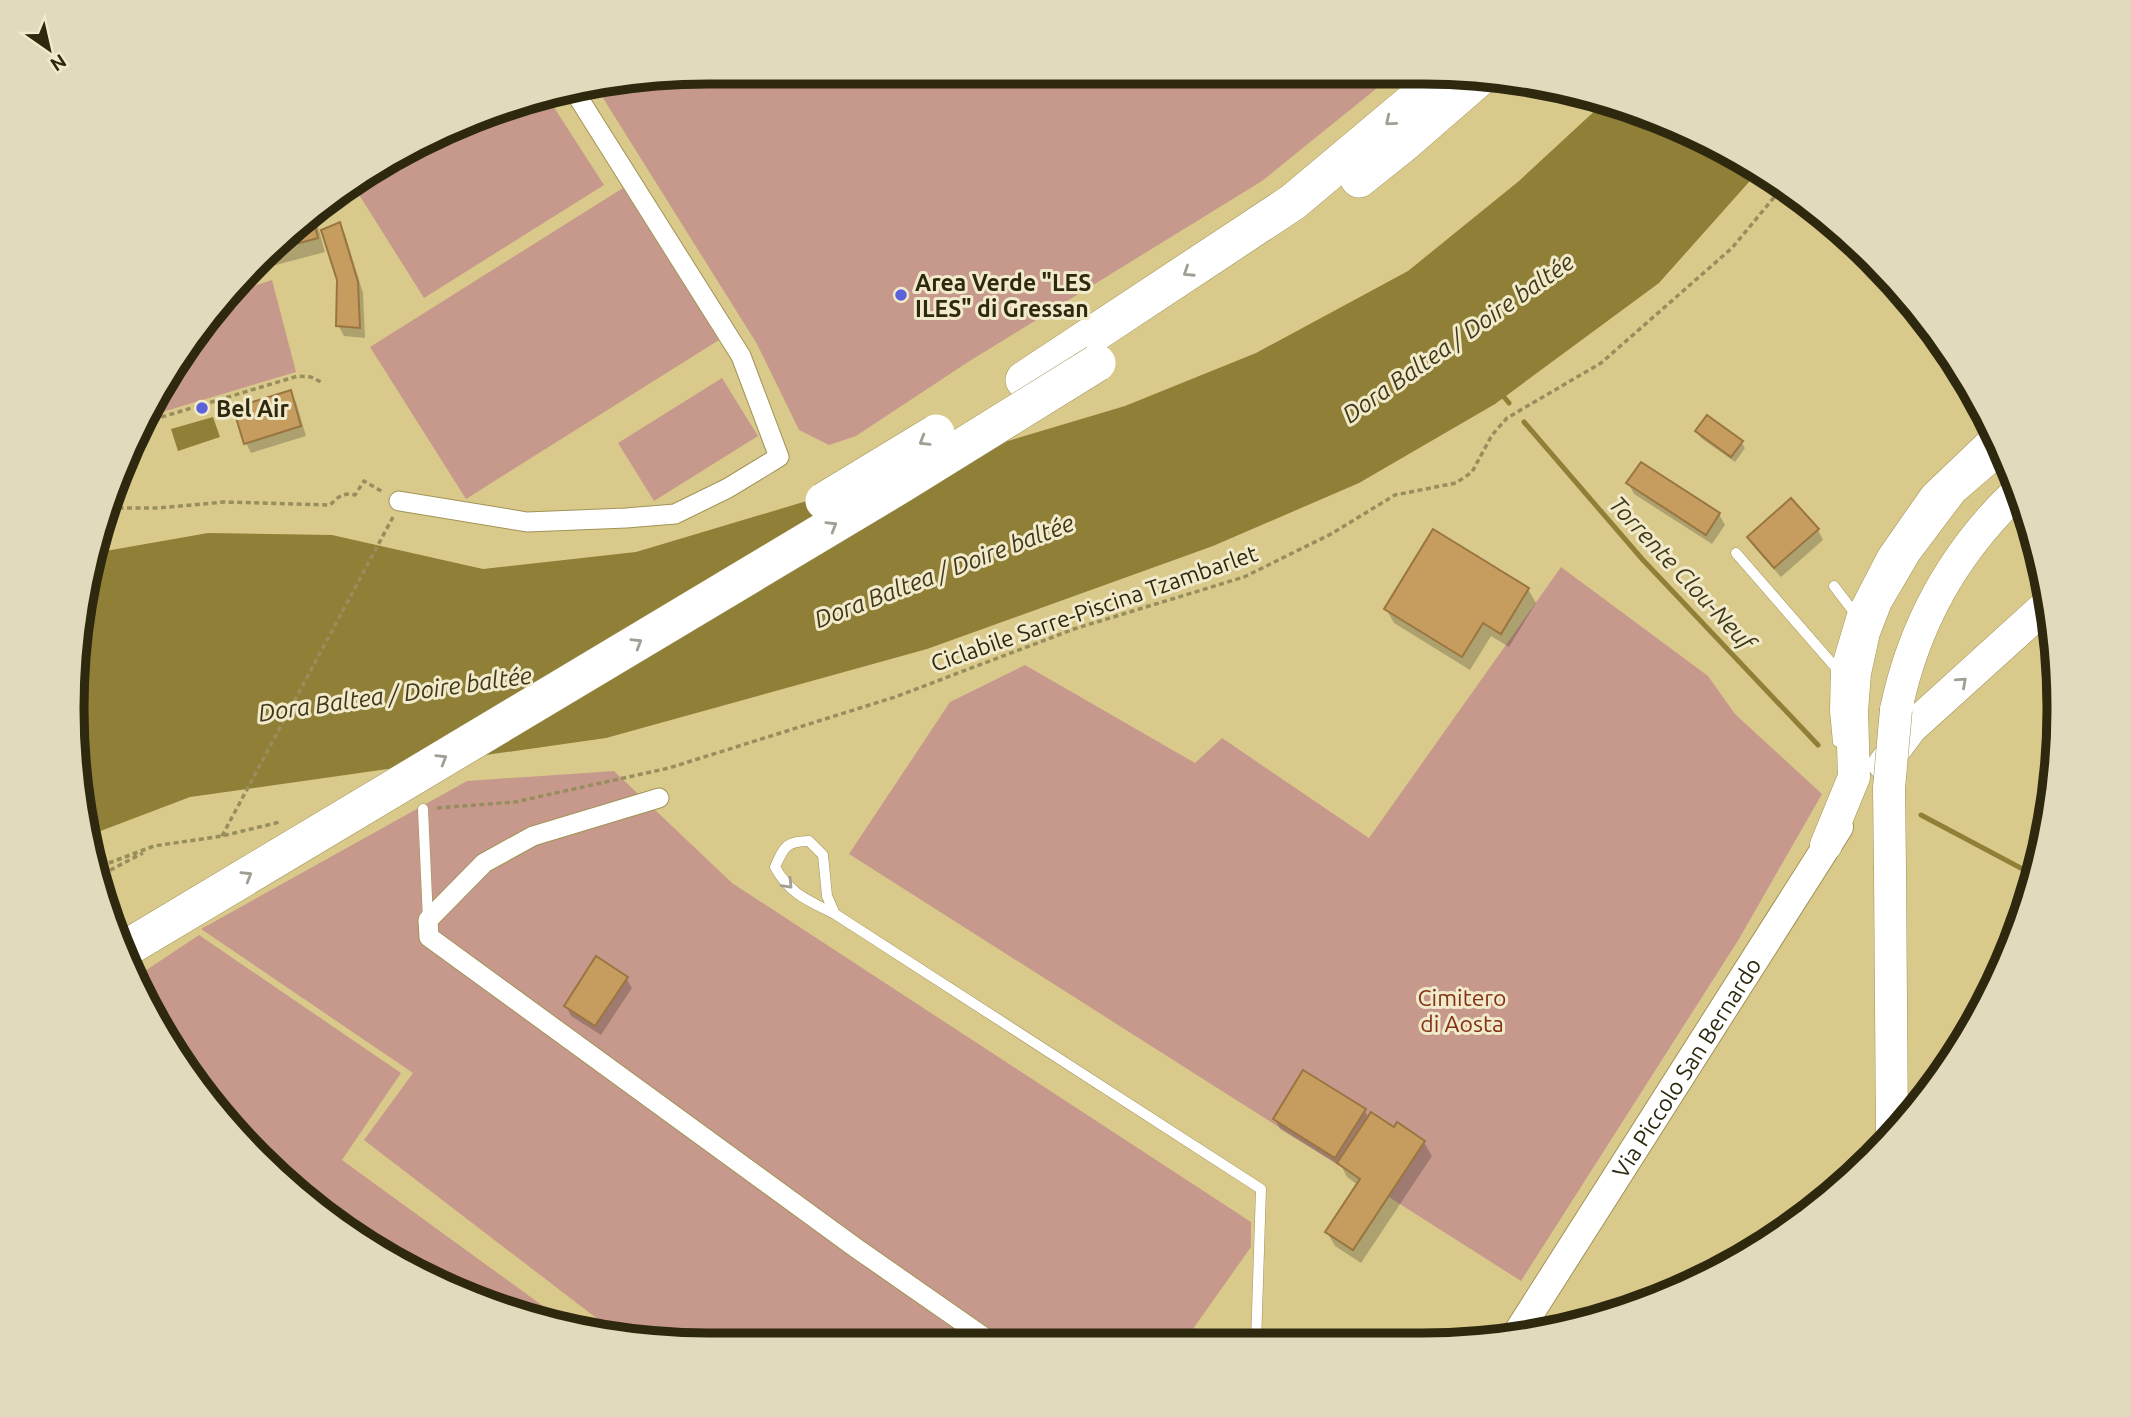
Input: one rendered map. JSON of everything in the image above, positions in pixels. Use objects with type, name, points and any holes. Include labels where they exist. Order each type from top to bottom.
[{"type":"highway","points":[[123,923],[1024,380],[1293,202],[1433,84]]},
{"type":"highway","points":[[131,945],[902,484],[1097,363],[1303,222],[1404,143],[1470,86]]},
{"type":"main road","points":[[1826,845],[1851,769],[1855,673],[1864,632],[1876,601],[1906,550],[1952,489],[1992,454]]},
{"type":"main road","points":[[1892,1120],[1889,788],[1896,710],[1906,665],[1931,603],[1967,547],[1990,517],[2010,498]]},
{"type":"main road","points":[[1851,769],[1887,760],[1911,728],[2039,612]]},
{"type":"main road","points":[[1851,769],[1863,758],[1872,762],[1887,760]]},
{"type":"street","points":[[398,506],[527,522],[675,514],[728,488],[779,457],[741,356],[579,98]]},
{"type":"street","points":[[659,798],[533,836],[484,863],[428,920],[429,937],[856,1248],[978,1333]]},
{"type":"street","name":"Via Piccolo San Bernardo","points":[[1522,1325],[1826,845]]},
{"type":"lane","points":[[1851,769],[1835,711],[1836,668],[1853,611],[1882,553],[1927,489],[1984,435]]},
{"type":"lane","points":[[1736,553],[1836,668]]},
{"type":"lane","points":[[1834,586],[1853,611]]},
{"type":"lane","points":[[423,809],[428,920]]},
{"type":"lane","points":[[835,914],[827,896],[823,855],[809,841],[794,841],[783,849],[775,867],[784,883],[804,898],[835,914],[1261,1189],[1256,1333]]},
{"type":"path","name":"Ciclabile Sarre-Piscina Tzambarlet","points":[[423,809],[515,802],[669,768],[895,697],[1074,629],[1244,577],[1331,534],[1395,495],[1456,483],[1472,472],[1492,435],[1507,418],[1601,363],[1732,248],[1777,194]]},
{"type":"path","points":[[155,419],[298,376],[311,377],[323,383]]},
{"type":"path","points":[[104,865],[155,846],[222,836],[398,506],[364,481],[355,495],[348,493],[340,496],[330,505],[224,502],[159,508],[117,508]]},
{"type":"path","points":[[106,873],[155,846]]},
{"type":"green space","name":"Area Verde \"LES ILES\" di Gressan","points":[[708,84],[1382,84],[1262,181],[968,362],[856,436],[829,445],[799,430],[757,344],[600,94],[668,85]]},
{"type":"green space","points":[[552,104],[604,185],[424,298],[357,192],[432,148],[508,117]]},
{"type":"green space","points":[[623,188],[719,340],[466,499],[370,347]]},
{"type":"green space","points":[[272,280],[296,372],[158,413],[213,328],[247,288]]},
{"type":"green space","points":[[722,378],[758,436],[654,501],[618,443]]},
{"type":"green space","name":"Cimitero di Aosta","points":[[1561,567],[1708,676],[1735,714],[1822,794],[1739,939],[1521,1281],[849,854],[950,702],[1025,665],[1195,763],[1222,738],[1369,838]]},
{"type":"green space","points":[[614,771],[732,883],[1251,1222],[1251,1247],[1190,1333],[708,1333],[668,1332],[604,1324],[364,1140],[413,1073],[201,929],[467,781]]},
{"type":"green space","points":[[199,935],[401,1073],[342,1160],[553,1313],[508,1300],[432,1269],[362,1228],[328,1204],[267,1150],[213,1089],[168,1021],[143,973]]},
{"type":"water","name":"Dora Baltea / Doire baltée","points":[[1597,109],[1699,148],[1752,179],[1659,283],[1495,404],[1359,483],[1213,546],[927,649],[606,738],[190,797],[97,833],[85,749],[85,668],[89,627],[104,551],[208,533],[332,535],[483,569],[636,552],[1125,406],[1256,353],[1408,271],[1519,181]]},
{"type":"water","points":[[213,417],[220,437],[178,451],[171,429]]},
{"type":"building","points":[[340,222],[358,282],[360,328],[336,326],[337,280],[321,230]]},
{"type":"building","points":[[315,224],[318,238],[290,246]]},
{"type":"building","points":[[291,390],[301,426],[244,444],[233,408]]},
{"type":"building","points":[[1707,415],[1743,441],[1731,457],[1695,431]]},
{"type":"building","points":[[1641,462],[1720,513],[1706,535],[1626,483]]},
{"type":"building","points":[[1791,498],[1819,529],[1774,568],[1747,537]]},
{"type":"building","points":[[1433,529],[1529,588],[1501,634],[1483,623],[1462,657],[1384,609]]},
{"type":"building","points":[[596,956],[628,977],[595,1026],[564,1006]]},
{"type":"building","points":[[1303,1070],[1366,1109],[1335,1158],[1273,1119]]},
{"type":"building","points":[[1371,1112],[1394,1127],[1397,1122],[1425,1141],[1353,1250],[1325,1232],[1360,1179],[1337,1163]]},
{"type":"waterway","name":"Torrente Clou-Neuf","points":[[1504,397],[1509,403]]},
{"type":"waterway","name":"Torrente Clou-Neuf","points":[[1524,422],[1643,560],[1818,745]]},
{"type":"waterway","name":"Torrente Clou-Neuf","points":[[1921,815],[2026,871]]},
{"type":"place","name":"Area Verde \"LES ILES\" di Gressan","points":[[901,295]]},
{"type":"place","name":"Bel Air","points":[[202,408]]}]
